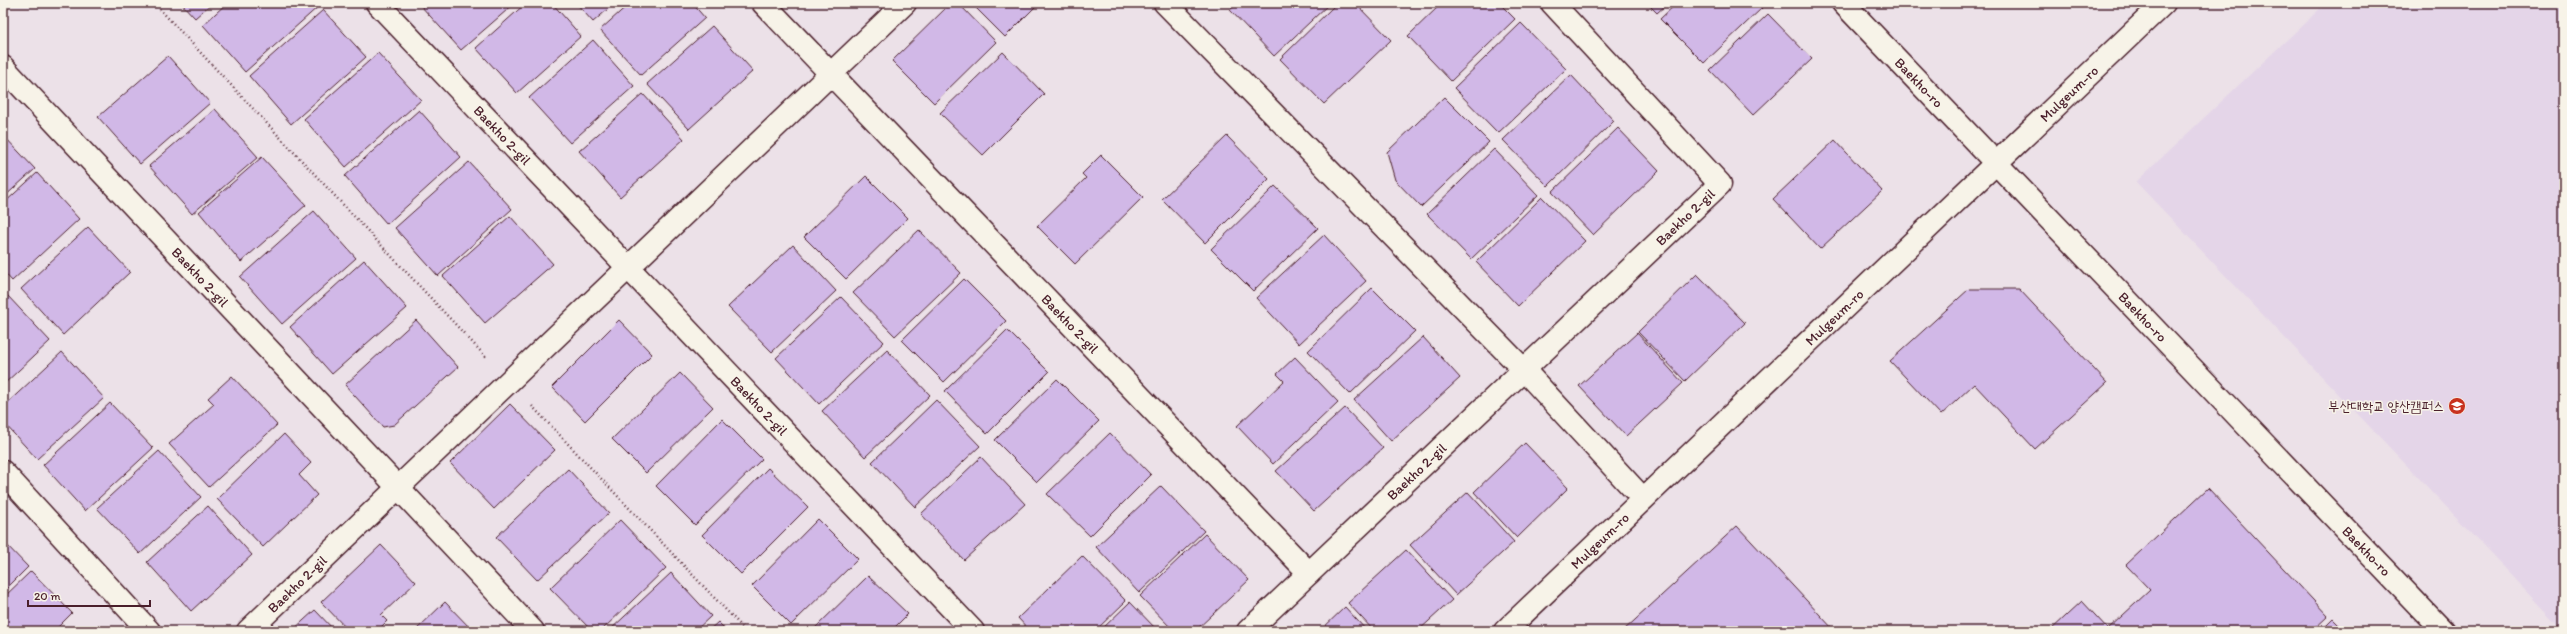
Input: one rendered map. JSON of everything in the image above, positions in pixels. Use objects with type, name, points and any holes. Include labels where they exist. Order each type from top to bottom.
[{"type":"street","name":"Baekho 2-gil","points":[[376,3],[627,269],[973,631]]},
{"type":"street","name":"Baekho 2-gil","points":[[763,3],[1309,573]]},
{"type":"street","name":"Baekho 2-gil","points":[[248,631],[905,3]]},
{"type":"street","points":[[1165,3],[1524,369],[1643,499]]},
{"type":"street","name":"Baekho 2-gil","points":[[1248,631],[1720,184],[1552,3]]},
{"type":"street","name":"Baekho-ro","points":[[1843,3],[2443,631]]},
{"type":"street","name":"Mulgeum-ro","points":[[1505,631],[1995,161],[2164,3]]},
{"type":"street","name":"Baekho 2-gil","points":[[3,67],[533,631]]},
{"type":"street","points":[[3,472],[149,631]]},
{"type":"path","points":[[154,3],[746,631]]},
{"type":"shaded area","name":"부산대학교 양산캠퍼스","points":[[2326,3],[2564,3],[2564,630],[2136,182]]},
{"type":"building","points":[[181,3],[212,3],[195,18]]},
{"type":"building","points":[[227,3],[317,3],[319,6],[245,72],[203,25]]},
{"type":"building","points":[[422,3],[515,3],[461,50],[420,5]]},
{"type":"building","points":[[526,3],[552,3],[581,36],[517,93],[476,48]]},
{"type":"building","points":[[576,3],[615,3],[593,22]]},
{"type":"building","points":[[630,3],[692,3],[705,18],[641,75],[600,30]]},
{"type":"building","points":[[951,3],[958,3],[996,42],[934,103],[892,61]]},
{"type":"building","points":[[971,3],[1039,3],[1005,37]]},
{"type":"building","points":[[1238,3],[1330,3],[1274,56],[1230,10]]},
{"type":"building","points":[[1337,3],[1355,3],[1391,40],[1324,104],[1280,59]]},
{"type":"building","points":[[1442,3],[1499,3],[1515,19],[1451,81],[1408,36]]},
{"type":"building","points":[[1647,3],[1668,3],[1657,13]]},
{"type":"building","points":[[1677,3],[1757,3],[1762,8],[1704,63],[1660,19]]},
{"type":"building","points":[[323,10],[366,57],[291,124],[249,76]]},
{"type":"building","points":[[1768,14],[1812,59],[1753,115],[1710,70]]},
{"type":"building","points":[[1521,23],[1566,69],[1498,133],[1454,88]]},
{"type":"building","points":[[712,26],[753,71],[689,129],[647,84]]},
{"type":"building","points":[[593,40],[634,86],[570,143],[529,98]]},
{"type":"building","points":[[1003,52],[1044,94],[983,155],[940,113]]},
{"type":"building","points":[[378,53],[421,100],[346,167],[304,119]]},
{"type":"building","points":[[168,56],[210,103],[140,164],[98,117]]},
{"type":"building","points":[[1571,75],[1614,121],[1548,186],[1503,140]]},
{"type":"building","points":[[643,94],[684,139],[620,197],[579,151]]},
{"type":"building","points":[[1444,97],[1489,142],[1421,207],[1395,180],[1387,152]]},
{"type":"building","points":[[215,109],[258,157],[192,214],[149,166]]},
{"type":"building","points":[[419,110],[461,157],[387,224],[345,176]]},
{"type":"building","points":[[1618,128],[1659,171],[1593,235],[1552,192]]},
{"type":"building","points":[[3,135],[35,169],[3,198]]},
{"type":"building","points":[[1227,136],[1269,179],[1205,243],[1162,199]]},
{"type":"building","points":[[1835,140],[1882,191],[1820,249],[1773,199]]},
{"type":"building","points":[[1494,149],[1538,195],[1471,259],[1427,214]]},
{"type":"building","points":[[1101,155],[1143,197],[1075,264],[1037,226],[1086,178],[1082,174]]},
{"type":"building","points":[[262,157],[306,205],[241,262],[199,212]]},
{"type":"building","points":[[469,162],[512,209],[438,276],[395,228]]},
{"type":"building","points":[[37,173],[79,219],[12,281],[3,271],[3,204]]},
{"type":"building","points":[[866,176],[908,218],[846,279],[804,237]]},
{"type":"building","points":[[1275,186],[1318,228],[1253,291],[1211,249]]},
{"type":"building","points":[[1542,197],[1585,241],[1518,306],[1476,262]]},
{"type":"building","points":[[314,211],[356,258],[282,324],[240,277]]},
{"type":"building","points":[[510,216],[553,264],[485,323],[443,276]]},
{"type":"building","points":[[88,227],[130,272],[63,335],[21,289]]},
{"type":"building","points":[[919,230],[961,273],[895,336],[853,293]]},
{"type":"building","points":[[1324,235],[1366,281],[1299,344],[1256,298]]},
{"type":"building","points":[[793,245],[836,291],[772,352],[728,307]]},
{"type":"building","points":[[364,260],[407,308],[332,374],[290,327]]},
{"type":"building","points":[[1697,274],[1745,323],[1685,381],[1638,332]]},
{"type":"building","points":[[964,279],[1006,321],[944,382],[902,340]]},
{"type":"building","points":[[1372,288],[1415,331],[1350,394],[1308,351]]},
{"type":"building","points":[[1969,289],[2019,289],[2107,383],[2035,449],[1974,384],[1941,415],[1890,361]]},
{"type":"building","points":[[7,295],[50,341],[3,385],[3,299]]},
{"type":"building","points":[[841,297],[884,342],[819,404],[776,358]]},
{"type":"building","points":[[416,320],[458,367],[394,425],[383,427],[345,385]]},
{"type":"building","points":[[619,320],[652,354],[585,421],[552,387]]},
{"type":"building","points":[[1007,330],[1049,372],[987,434],[945,391]]},
{"type":"building","points":[[1637,333],[1683,383],[1626,436],[1579,386]]},
{"type":"building","points":[[1423,337],[1460,378],[1391,441],[1354,400]]},
{"type":"building","points":[[887,350],[930,395],[865,457],[822,411]]},
{"type":"building","points":[[62,352],[104,398],[37,459],[3,422],[3,407]]},
{"type":"building","points":[[1295,357],[1338,402],[1273,464],[1237,426],[1284,381],[1277,374]]},
{"type":"building","points":[[680,373],[713,407],[646,473],[612,439]]},
{"type":"building","points":[[232,376],[277,425],[209,487],[169,444],[214,404],[208,398]]},
{"type":"building","points":[[1057,379],[1099,421],[1037,482],[995,440]]},
{"type":"building","points":[[936,400],[980,446],[915,507],[872,462]]},
{"type":"building","points":[[110,403],[153,448],[85,511],[43,465]]},
{"type":"building","points":[[510,404],[555,450],[494,509],[450,463]]},
{"type":"building","points":[[1345,408],[1383,448],[1314,511],[1276,471]]},
{"type":"building","points":[[722,419],[762,459],[695,525],[656,486]]},
{"type":"building","points":[[1110,433],[1151,475],[1090,536],[1047,494]]},
{"type":"building","points":[[284,434],[311,463],[299,475],[317,495],[263,547],[217,499]]},
{"type":"building","points":[[1525,443],[1568,488],[1517,538],[1474,492]]},
{"type":"building","points":[[159,451],[201,497],[140,554],[97,508]]},
{"type":"building","points":[[981,457],[1025,504],[964,560],[921,514]]},
{"type":"building","points":[[768,468],[808,507],[741,574],[702,535]]},
{"type":"building","points":[[568,469],[609,513],[537,580],[496,537]]},
{"type":"building","points":[[1161,486],[1204,531],[1139,593],[1096,547]]},
{"type":"building","points":[[2208,488],[2328,616],[2312,631],[2050,631],[2082,601],[2108,629],[2150,590],[2126,565]]},
{"type":"building","points":[[1468,492],[1514,542],[1456,595],[1410,545]]},
{"type":"building","points":[[208,506],[252,555],[191,611],[147,562]]},
{"type":"building","points":[[818,519],[858,559],[791,625],[752,586]]},
{"type":"building","points":[[620,520],[666,568],[601,631],[592,631],[550,588]]},
{"type":"building","points":[[1737,526],[1834,630],[1623,631]]},
{"type":"building","points":[[1205,534],[1249,580],[1195,631],[1174,631],[1140,596]]},
{"type":"building","points":[[3,541],[28,567],[3,592]]},
{"type":"building","points":[[381,545],[416,582],[381,615],[387,621],[377,631],[349,631],[321,602]]},
{"type":"building","points":[[1406,550],[1452,600],[1418,631],[1374,631],[1348,603]]},
{"type":"building","points":[[1082,556],[1126,601],[1095,631],[1030,631],[1018,618]]},
{"type":"building","points":[[31,571],[72,613],[54,631],[3,631],[3,598]]},
{"type":"building","points":[[671,573],[711,616],[695,631],[609,631]]},
{"type":"building","points":[[868,576],[908,614],[891,631],[812,631]]},
{"type":"building","points":[[445,602],[473,631],[415,631]]},
{"type":"building","points":[[1130,602],[1158,631],[1100,631]]},
{"type":"building","points":[[1345,607],[1367,631],[1320,631]]},
{"type":"building","points":[[315,610],[335,631],[292,631]]},
{"type":"building","points":[[2333,619],[2345,631],[2321,631]]},
{"type":"building","points":[[718,622],[727,631],[708,631]]},
{"type":"place","name":"부산대학교 양산캠퍼스","points":[[2457,406]]}]
